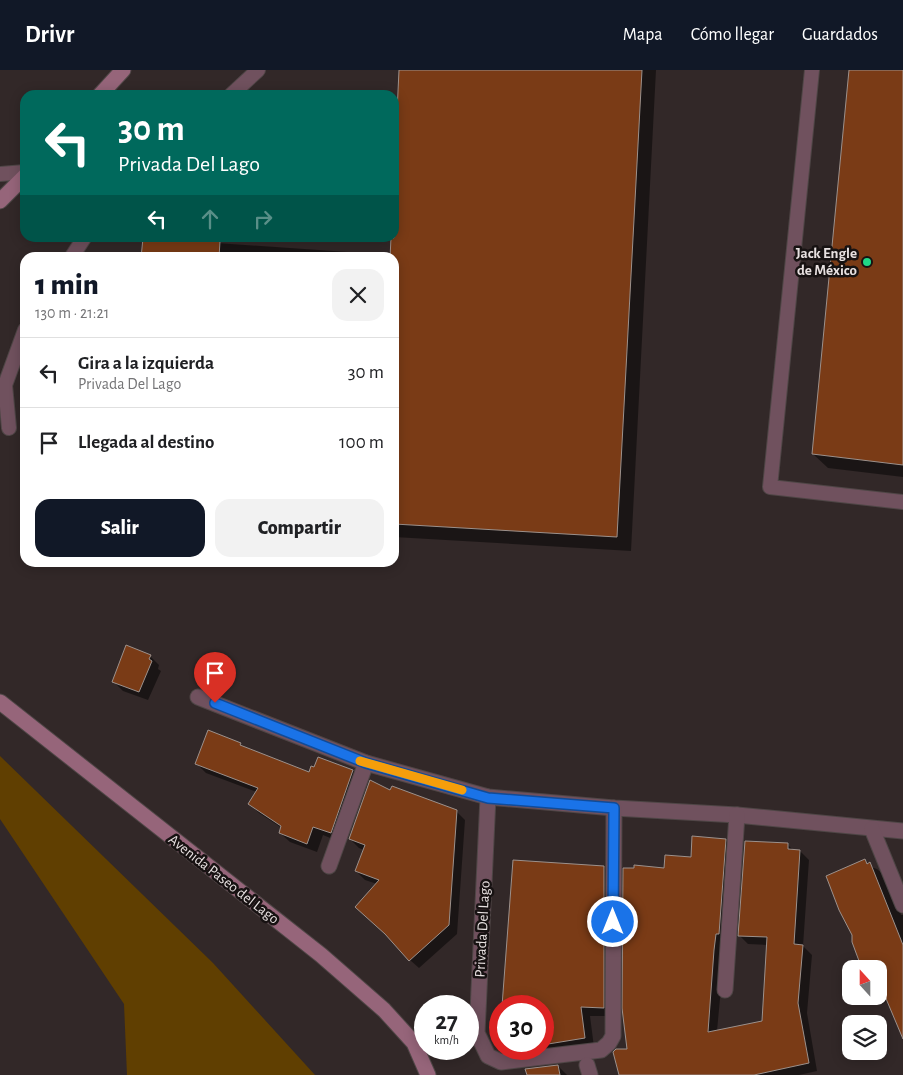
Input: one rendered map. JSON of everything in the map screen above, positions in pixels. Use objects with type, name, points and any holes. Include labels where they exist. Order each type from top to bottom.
[{"type":"main road","points":[[105,90],[123,70]]},
{"type":"main road","points":[[0,201],[20,181]]},
{"type":"main road","name":"Avenida Paseo del Lago","points":[[0,702],[313,949],[384,1010],[414,1043],[428,1075]]},
{"type":"street","points":[[198,696],[366,763],[488,798],[738,815],[903,831]]},
{"type":"street","points":[[329,866],[366,763]]},
{"type":"street","name":"Privada Del Lago","points":[[488,798],[477,1034],[488,1056],[501,1062],[601,1050],[609,1043],[613,1036],[614,808]]},
{"type":"street","points":[[725,990],[738,815]]},
{"type":"street","points":[[872,829],[903,905]]},
{"type":"lane","points":[[236,90],[258,70]]},
{"type":"lane","points":[[812,70],[770,487],[903,502]]},
{"type":"lane","points":[[0,174],[20,172]]},
{"type":"lane","points":[[9,428],[5,385],[20,344]]},
{"type":"shaded area","points":[[0,756],[213,963],[315,1075],[127,1075],[124,1004],[0,819]]},
{"type":"building","points":[[399,70],[642,70],[617,537],[399,524],[399,252],[390,252],[391,242],[399,242]]},
{"type":"building","name":"Jack Engle de México","points":[[849,70],[903,70],[903,465],[812,454]]},
{"type":"building","points":[[143,242],[220,242],[219,252],[142,252]]},
{"type":"building","points":[[126,645],[151,655],[149,659],[152,661],[139,692],[112,682]]},
{"type":"building","points":[[208,730],[241,743],[240,745],[309,772],[311,766],[314,767],[318,757],[353,770],[331,833],[313,827],[307,844],[279,833],[281,826],[248,804],[258,788],[195,764]]},
{"type":"building","points":[[370,780],[390,790],[392,786],[457,810],[449,925],[409,961],[385,934],[355,907],[379,880],[355,871],[365,845],[349,839]]},
{"type":"building","points":[[692,836],[726,839],[719,934],[716,934],[714,950],[708,1032],[762,1021],[767,937],[738,936],[745,841],[788,843],[788,849],[800,850],[794,944],[803,945],[798,1003],[809,1063],[754,1075],[619,1075],[613,1052],[616,1049],[627,1049],[622,1008],[623,868],[634,868],[634,865],[664,868],[665,855],[691,857]]},
{"type":"building","points":[[865,859],[867,864],[870,862],[903,945],[903,1039],[888,1003],[888,960],[859,960],[852,942],[852,935],[839,910],[826,876]]},
{"type":"building","points":[[513,860],[604,866],[604,1008],[581,1007],[585,1038],[554,1043],[554,995],[503,995]]},
{"type":"building","points":[[558,1065],[560,1075],[527,1075],[525,1069]]},
{"type":"slow traffic","points":[[360,761],[462,790]]},
{"type":"place","name":"Jack Engle de México","points":[[867,262]]},
{"type":"route","points":[[215,703],[366,763],[488,798],[614,808],[613,922]]}]
